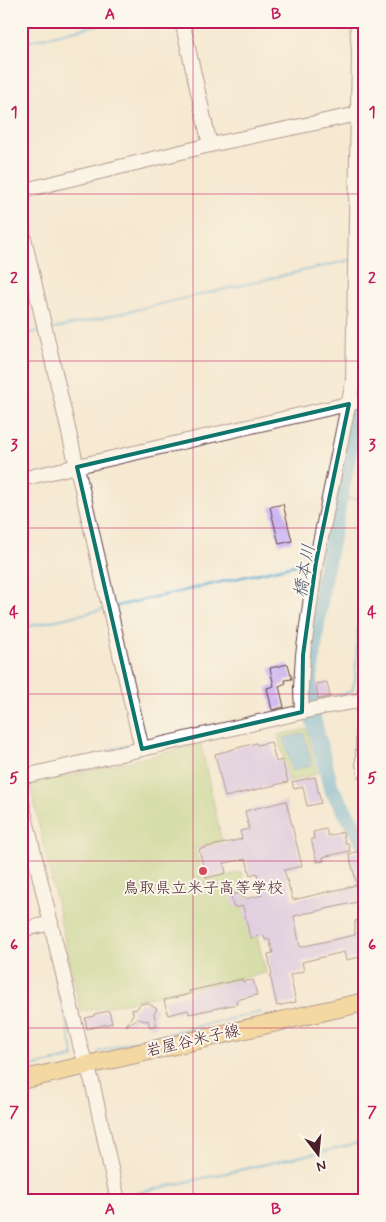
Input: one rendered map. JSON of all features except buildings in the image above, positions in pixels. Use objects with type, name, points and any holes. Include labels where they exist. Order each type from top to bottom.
[{"type":"main road","name":"岩屋谷米子線","points":[[21,1080],[365,1002]]},
{"type":"street","points":[[182,21],[210,145]]},
{"type":"street","points":[[309,710],[301,688],[316,562],[354,382],[361,114],[357,21]]},
{"type":"street","points":[[21,191],[210,145],[361,114]]},
{"type":"street","points":[[21,225],[142,749]]},
{"type":"street","points":[[21,479],[365,400]]},
{"type":"street","points":[[21,777],[309,710],[364,694],[363,763],[365,774]]},
{"type":"street","points":[[21,799],[81,1049],[92,1081],[118,1201]]},
{"type":"street","points":[[21,930],[51,923]]},
{"type":"highlighted area","points":[[349,404],[316,562],[303,655],[302,712],[142,749],[77,467]]},
{"type":"green space","points":[[307,729],[317,774],[289,781],[278,735]]},
{"type":"green space","points":[[201,744],[222,842],[195,848],[203,881],[241,872],[266,973],[81,1012],[30,785]]},
{"type":"water","points":[[304,733],[312,765],[292,771],[284,738]]},
{"type":"waterway","points":[[21,43],[114,21]]},
{"type":"waterway","name":"橋本川","points":[[364,21],[365,34]]},
{"type":"waterway","points":[[53,329],[350,260]]},
{"type":"waterway","name":"橋本川","points":[[365,294],[364,378],[322,587],[309,684],[313,718],[331,788],[365,845]]},
{"type":"waterway","points":[[21,335],[40,331]]},
{"type":"waterway","points":[[339,499],[365,499]]},
{"type":"waterway","points":[[113,607],[312,561]]},
{"type":"waterway","points":[[329,699],[352,691],[355,680],[360,585],[365,563]]},
{"type":"waterway","points":[[21,628],[105,609]]},
{"type":"waterway","points":[[109,750],[134,744]]},
{"type":"waterway","points":[[21,1069],[74,1057],[57,980]]},
{"type":"waterway","points":[[99,1052],[131,1042],[261,1012]]},
{"type":"waterway","points":[[123,1196],[365,1142]]},
{"type":"waterway","points":[[101,1201],[112,1198]]},
{"type":"place","name":"鳥取県立米子高等学校","points":[[203,871]]}]
